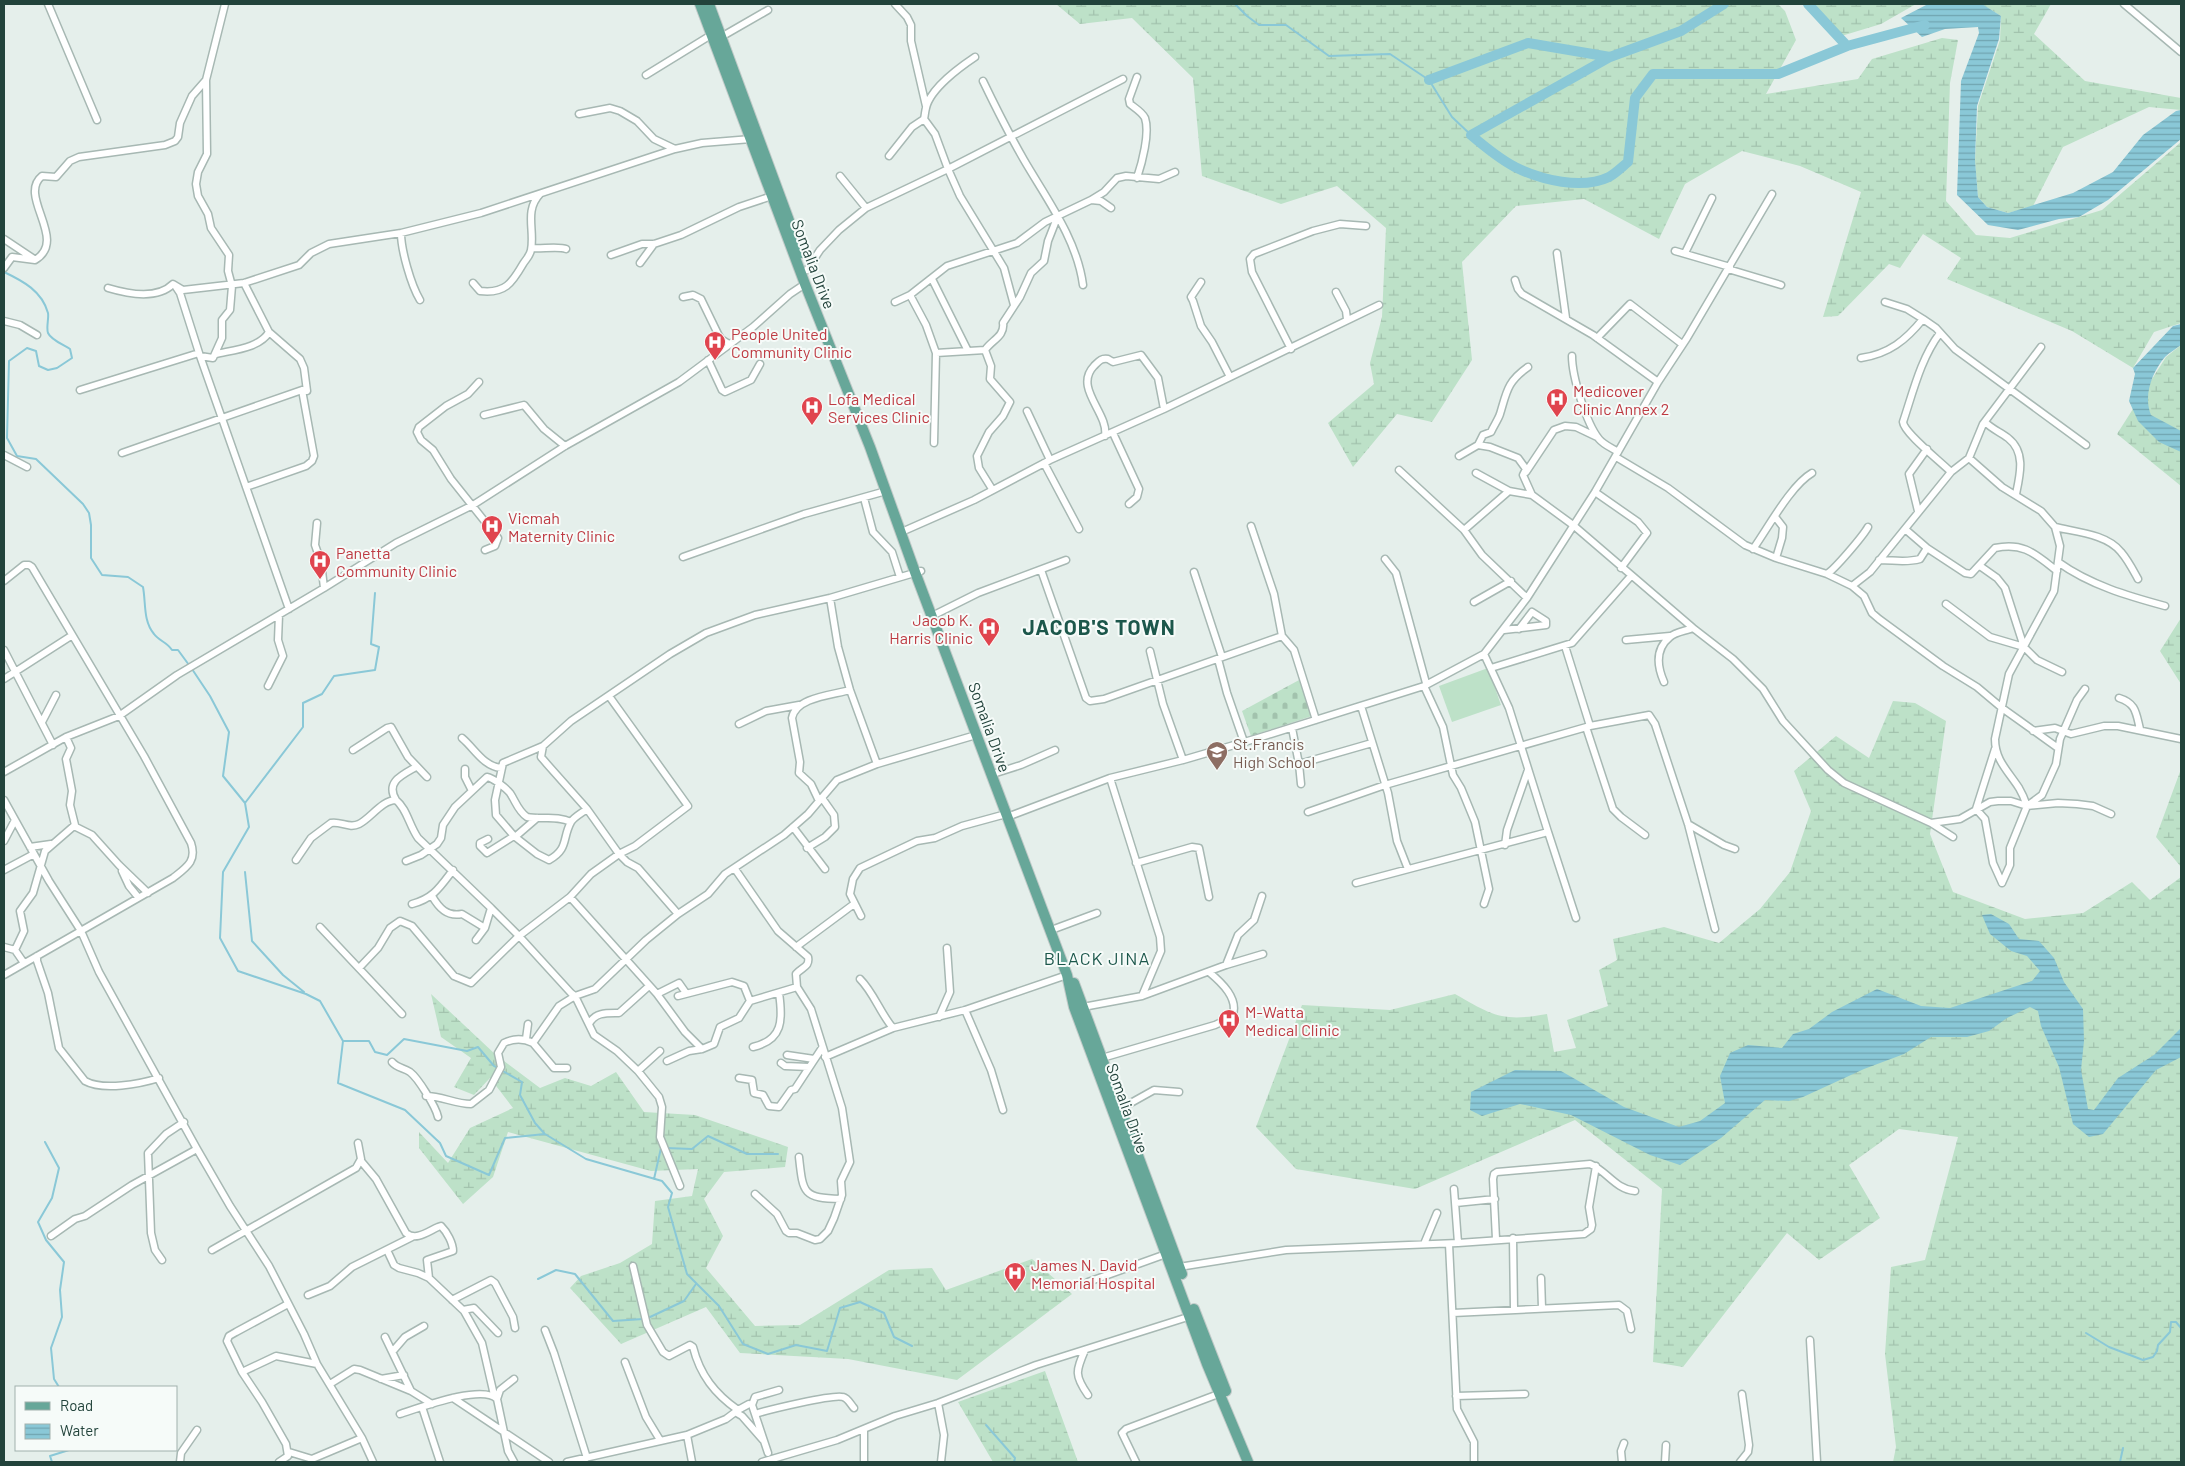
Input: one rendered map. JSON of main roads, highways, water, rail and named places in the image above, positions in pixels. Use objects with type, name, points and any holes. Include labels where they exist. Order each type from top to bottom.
[{"type":"main road","name":"Somalia Drive","points":[[700,4],[716,36],[906,530],[918,572],[976,735],[1083,1007],[1179,1267],[1207,1364],[1221,1393],[1248,1462]]},
{"type":"main road","name":"Somalia Drive","points":[[709,4],[716,36],[751,139],[805,284],[936,614],[996,774],[1008,816],[1067,975],[1074,1007],[1166,1254],[1193,1315],[1252,1462]]},
{"type":"water","points":[[1928,4],[1982,4],[2001,16],[1999,39],[1977,106],[1975,160],[1978,197],[1987,207],[2008,213],[2073,193],[2113,172],[2143,135],[2176,111],[2181,110],[2181,139],[2108,200],[2079,217],[2059,219],[2018,230],[1988,225],[1957,195],[1961,81],[1979,33],[1978,27],[1945,29],[1922,37],[1901,18]]},
{"type":"water","points":[[2181,324],[2181,345],[2160,363],[2150,384],[2148,400],[2151,415],[2181,431],[2181,452],[2159,442],[2138,421],[2129,401],[2135,374],[2133,368],[2173,326]]},
{"type":"water","points":[[1991,914],[2009,924],[2019,939],[2039,941],[2054,958],[2064,982],[2083,1009],[2084,1041],[2081,1070],[2088,1109],[2094,1110],[2118,1078],[2154,1055],[2181,1028],[2181,1057],[2156,1070],[2103,1134],[2089,1137],[2073,1124],[2059,1067],[2041,1026],[2038,1011],[2030,1007],[2007,1018],[1989,1031],[1967,1037],[1931,1037],[1904,1054],[1864,1069],[1803,1097],[1789,1101],[1765,1100],[1721,1138],[1680,1165],[1650,1155],[1571,1115],[1520,1104],[1482,1116],[1470,1110],[1471,1092],[1515,1070],[1561,1071],[1624,1107],[1679,1127],[1700,1121],[1725,1103],[1720,1076],[1730,1053],[1748,1045],[1782,1048],[1793,1034],[1809,1029],[1832,1012],[1877,989],[1921,1006],[1950,1008],[2032,981],[2040,971],[2027,956],[2011,951],[1990,934],[1982,915]]},
{"type":"waterway","points":[[1235,4],[1259,25],[1286,25],[1329,56],[1390,54],[1429,80],[1452,117],[1471,135]]},
{"type":"waterway","points":[[1724,4],[1681,31],[1610,57],[1471,135],[1503,160],[1525,172],[1562,182],[1587,183],[1598,181],[1609,177],[1628,162],[1635,98],[1653,74],[1778,74],[1847,46],[1925,25]]},
{"type":"waterway","points":[[1808,4],[1847,46]]},
{"type":"waterway","points":[[1429,80],[1528,43],[1610,57]]},
{"type":"waterway","points":[[4,272],[25,283],[41,299],[48,313],[48,333],[55,340],[70,349],[72,358],[57,368],[48,370],[39,366],[36,351],[27,348],[9,361],[7,438],[17,456],[36,459],[83,504],[89,513],[91,525],[91,558],[102,575],[128,577],[143,587],[146,618],[150,629],[172,650],[178,650],[189,665]]},
{"type":"waterway","points":[[375,593],[371,644],[379,647],[375,670],[334,676],[322,694],[303,703],[303,727],[245,803],[249,827],[223,872],[220,938],[238,971],[306,994],[320,1001],[343,1041],[338,1083],[405,1110],[440,1143],[446,1156],[489,1175],[505,1138],[545,1134],[586,1159],[662,1181],[672,1193],[668,1207],[687,1274],[719,1306],[743,1344],[768,1354],[796,1345],[827,1351],[840,1308],[860,1302],[884,1313],[894,1337],[912,1346]]},
{"type":"waterway","points":[[192,669],[210,696],[229,732],[223,776],[245,803]]},
{"type":"waterway","points":[[245,872],[252,941],[283,975],[304,992]]},
{"type":"waterway","points":[[343,1041],[369,1041],[375,1052],[387,1055],[404,1039],[467,1051],[478,1047],[494,1066],[522,1082],[520,1095],[535,1123],[544,1133]]},
{"type":"waterway","points":[[666,1148],[692,1149],[708,1136],[747,1154],[778,1154]]},
{"type":"waterway","points":[[45,1142],[59,1168],[52,1198],[38,1222],[46,1240],[64,1262],[60,1290],[62,1317],[51,1348],[54,1379],[58,1386]]},
{"type":"waterway","points":[[654,1179],[661,1148]]},
{"type":"waterway","points":[[538,1279],[556,1270],[575,1274],[613,1321],[643,1319]]},
{"type":"waterway","points":[[648,1318],[684,1301],[696,1284]]},
{"type":"waterway","points":[[2086,1333],[2109,1347],[2143,1360],[2153,1357],[2158,1345],[2170,1332],[2171,1322],[2176,1322],[2181,1328]]},
{"type":"waterway","points":[[986,1425],[1015,1458],[1014,1462]]},
{"type":"waterway","points":[[2120,1462],[2123,1448]]},
{"type":"waterway","points":[[52,1462],[50,1456],[66,1451]]},
{"type":"place","name":"People United Community Clinic","points":[[715,361]]},
{"type":"place","name":"Medicover Clinic Annex 2","points":[[1557,418]]},
{"type":"place","name":"Lofa Medical Services Clinic","points":[[812,426]]},
{"type":"place","name":"Vicmah Maternity Clinic","points":[[492,545]]},
{"type":"place","name":"Panetta Community Clinic","points":[[320,580]]},
{"type":"place","name":"Jacob K. Harris Clinic","points":[[989,647]]},
{"type":"place","name":"St.Francis High School","points":[[1217,771]]},
{"type":"place","name":"M-Watta Medical Clinic","points":[[1229,1039]]},
{"type":"place","name":"James N. David Memorial Hospital","points":[[1015,1292]]},
{"type":"district","name":"JACOB'S TOWN","points":[[1099,626]]},
{"type":"district","name":"BLACK JINA","points":[[1097,958]]}]
